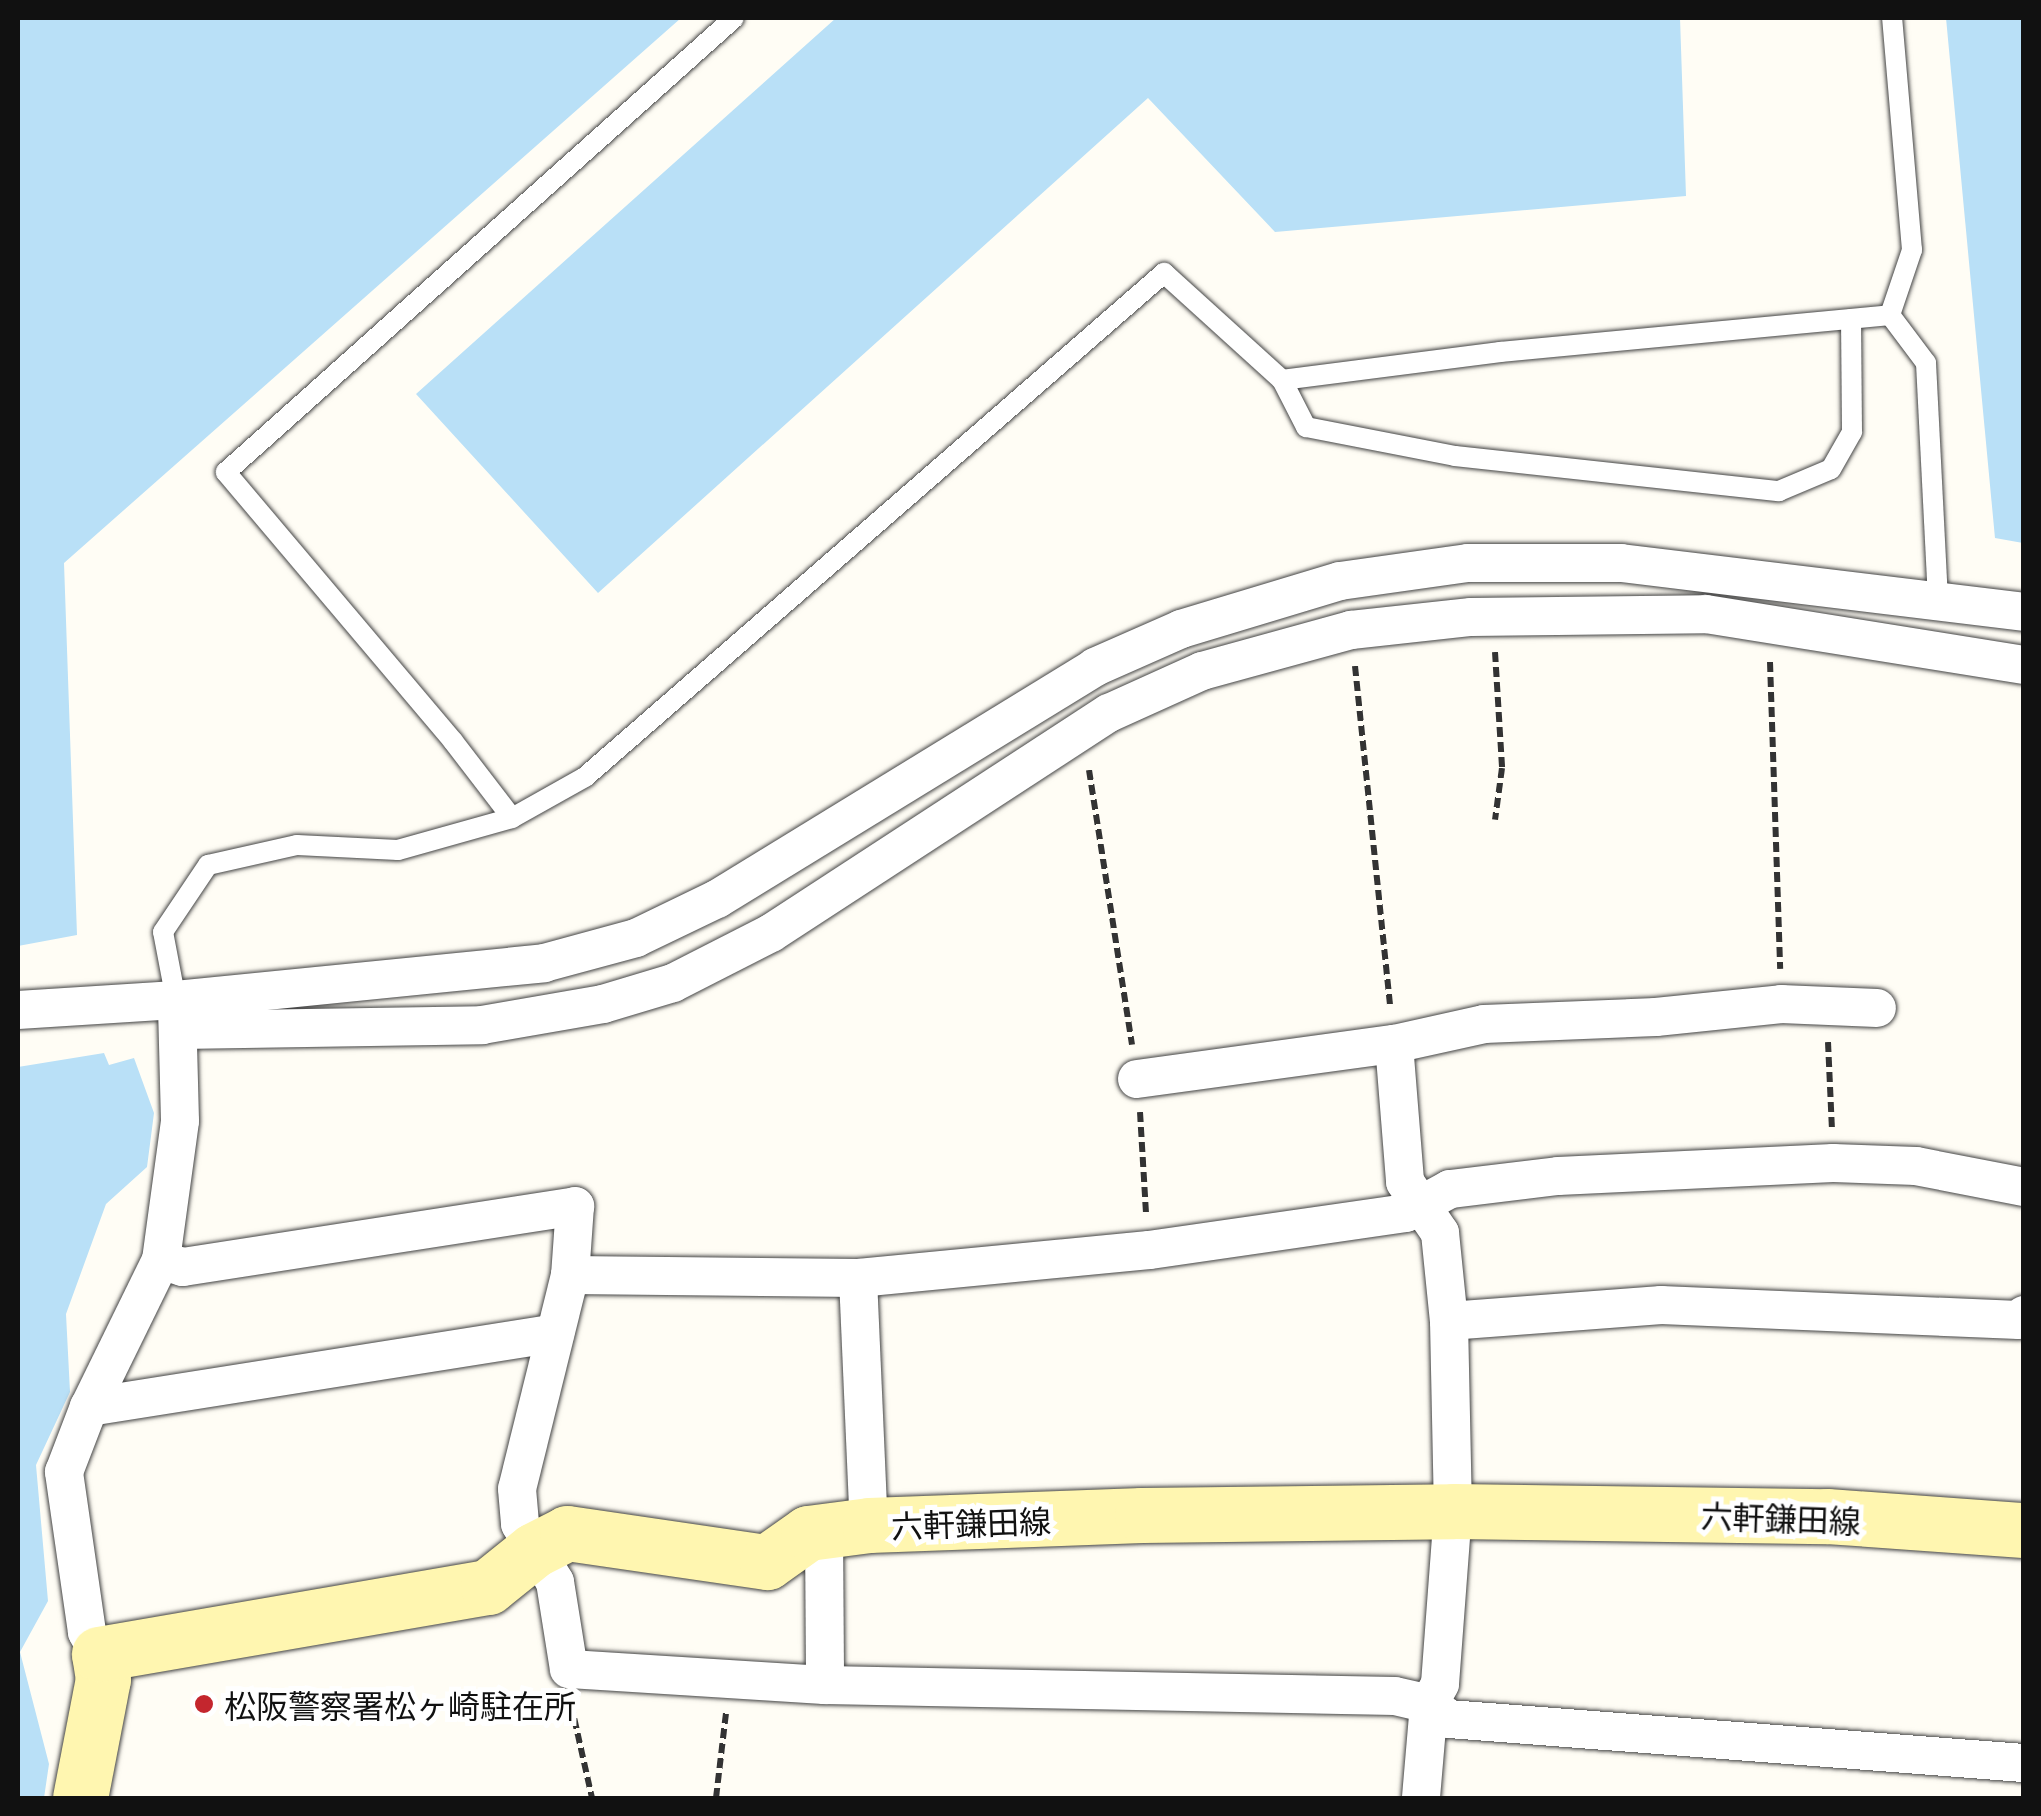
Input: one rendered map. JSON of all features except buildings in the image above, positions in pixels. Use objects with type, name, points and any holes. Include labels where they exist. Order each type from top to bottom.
[{"type":"main road","name":"六軒鎌田線","points":[[99,1654],[488,1587],[534,1550],[567,1532],[766,1562],[808,1533],[846,1528],[1453,1511],[1827,1516],[2024,1530]]},
{"type":"main road","points":[[80,1798],[103,1678],[99,1654]]},
{"type":"street","points":[[178,1015],[544,963],[636,938],[717,898],[1095,667],[1181,629],[1340,582],[1468,563],[1621,563],[2024,612]]},
{"type":"street","points":[[18,1010],[482,1025],[604,1004],[660,988],[721,962],[1082,728],[1202,672],[1351,630],[1492,616],[1706,614],[2024,664]]},
{"type":"street","points":[[1138,1078],[1394,1044],[1484,1024],[1656,1017],[1781,1004],[1877,1008]]},
{"type":"street","points":[[99,1654],[86,1632],[64,1472],[89,1406],[161,1260],[180,1121],[178,1015]]},
{"type":"street","points":[[1394,1044],[1405,1182],[1440,1233],[1448,1321],[1453,1511],[1440,1684],[1430,1704],[1421,1798]]},
{"type":"street","points":[[570,1275],[858,1278],[1148,1250],[1406,1214],[1450,1188],[1558,1176],[1833,1163],[1916,1166],[2024,1187]]},
{"type":"street","points":[[161,1260],[183,1267],[575,1206],[570,1275],[517,1489],[520,1524],[555,1582],[569,1669],[825,1685],[1395,1696],[1430,1704],[1449,1719],[2024,1763]]},
{"type":"street","points":[[825,1685],[846,1528],[858,1278]]},
{"type":"street","points":[[1448,1321],[1662,1304],[2019,1320],[2024,1316]]},
{"type":"street","points":[[89,1406],[555,1333]]},
{"type":"lane","points":[[512,818],[226,472],[734,18]]},
{"type":"lane","points":[[1890,315],[1912,250],[1892,18]]},
{"type":"lane","points":[[178,1015],[163,932],[208,865],[297,845],[398,850],[512,818],[585,778],[1164,274],[1282,380],[1306,428],[1455,456],[1779,491],[1831,469],[1852,432],[1850,318]]},
{"type":"lane","points":[[1282,380],[1500,352],[1890,315]]},
{"type":"lane","points":[[1890,315],[1926,363],[1938,602]]},
{"type":"path","points":[[1492,616],[1502,768],[1495,820]]},
{"type":"path","points":[[1768,626],[1781,1004]]},
{"type":"path","points":[[1351,630],[1394,1044]]},
{"type":"path","points":[[1082,728],[1138,1078],[1148,1250]]},
{"type":"path","points":[[1827,1006],[1833,1163]]},
{"type":"path","points":[[569,1669],[566,1684],[592,1798]]},
{"type":"path","points":[[716,1798],[728,1694],[726,1678]]},
{"type":"water","points":[[18,18],[681,18],[64,563],[77,935],[18,946]]},
{"type":"water","points":[[836,18],[1680,18],[1686,196],[1275,232],[1148,98],[598,593],[416,394]]},
{"type":"water","points":[[1946,18],[2023,18],[2023,543],[1995,538]]},
{"type":"water","points":[[104,1053],[109,1065],[134,1058],[154,1113],[147,1167],[106,1204],[66,1314],[70,1392],[36,1465],[48,1601],[20,1652],[49,1764],[44,1798],[18,1798],[18,1067]]},
{"type":"place","name":"松阪警察署松ヶ崎駐在所","points":[[204,1704]]}]
